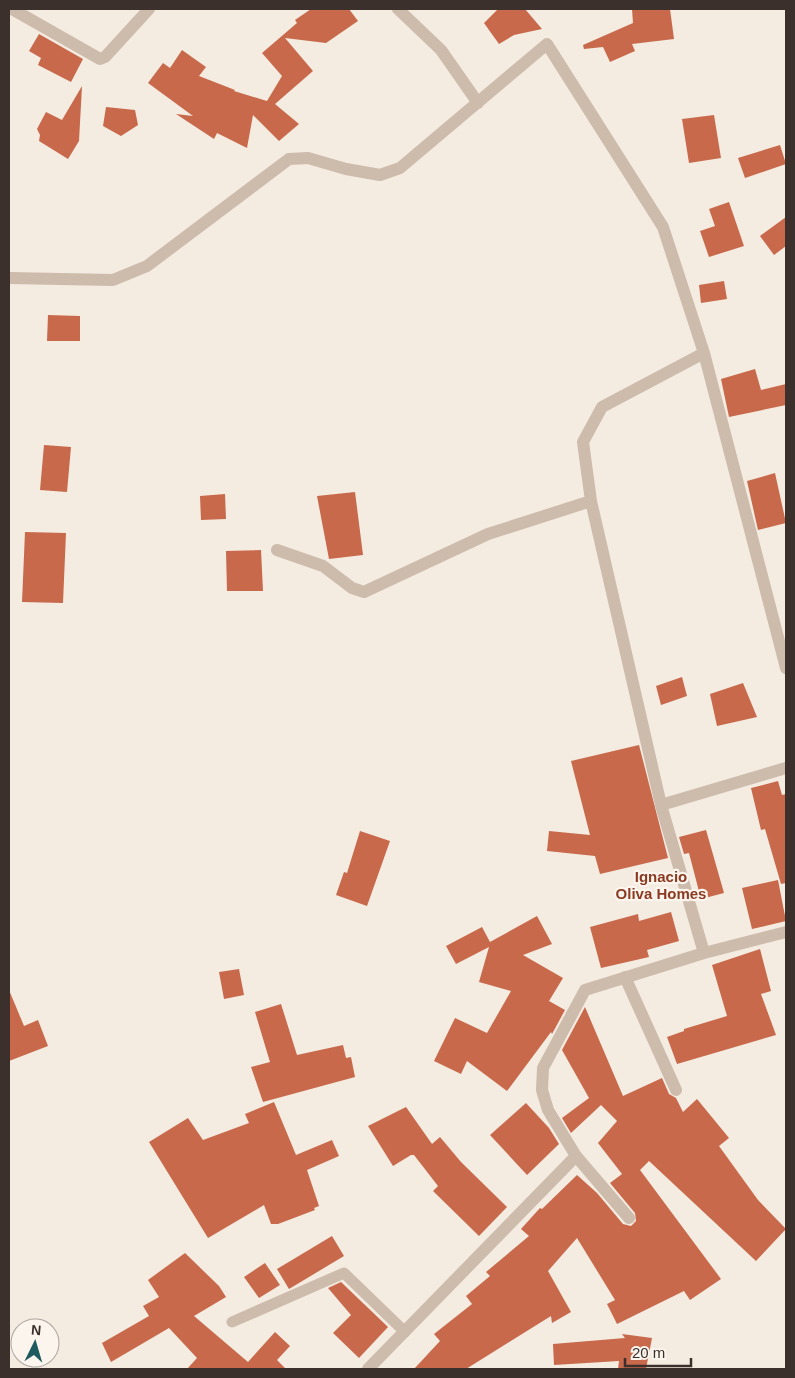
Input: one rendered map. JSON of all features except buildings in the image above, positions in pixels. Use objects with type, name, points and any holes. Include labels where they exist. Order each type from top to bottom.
[{"type":"street","points":[[12,9],[100,59],[105,57],[149,9]]},
{"type":"street","points":[[398,9],[441,50],[478,103]]},
{"type":"street","points":[[9,278],[114,280],[147,266],[289,159],[308,158],[346,170],[380,175],[400,168],[547,44],[663,227],[704,354],[786,668]]},
{"type":"street","points":[[704,354],[602,407],[583,442],[591,501],[662,805],[704,952]]},
{"type":"street","points":[[277,550],[323,566],[352,588],[364,592],[488,534],[591,501]]},
{"type":"street","points":[[662,805],[786,768]]},
{"type":"street","points":[[629,1218],[576,1156],[548,1110],[542,1090],[543,1068],[585,990],[704,952],[786,932]]},
{"type":"street","points":[[625,977],[676,1090]]},
{"type":"street","points":[[368,1369],[576,1156]]},
{"type":"lane","points":[[232,1322],[344,1273],[405,1332]]},
{"type":"district","name":"Ignacio Oliva Homes","points":[[661,884]]}]
